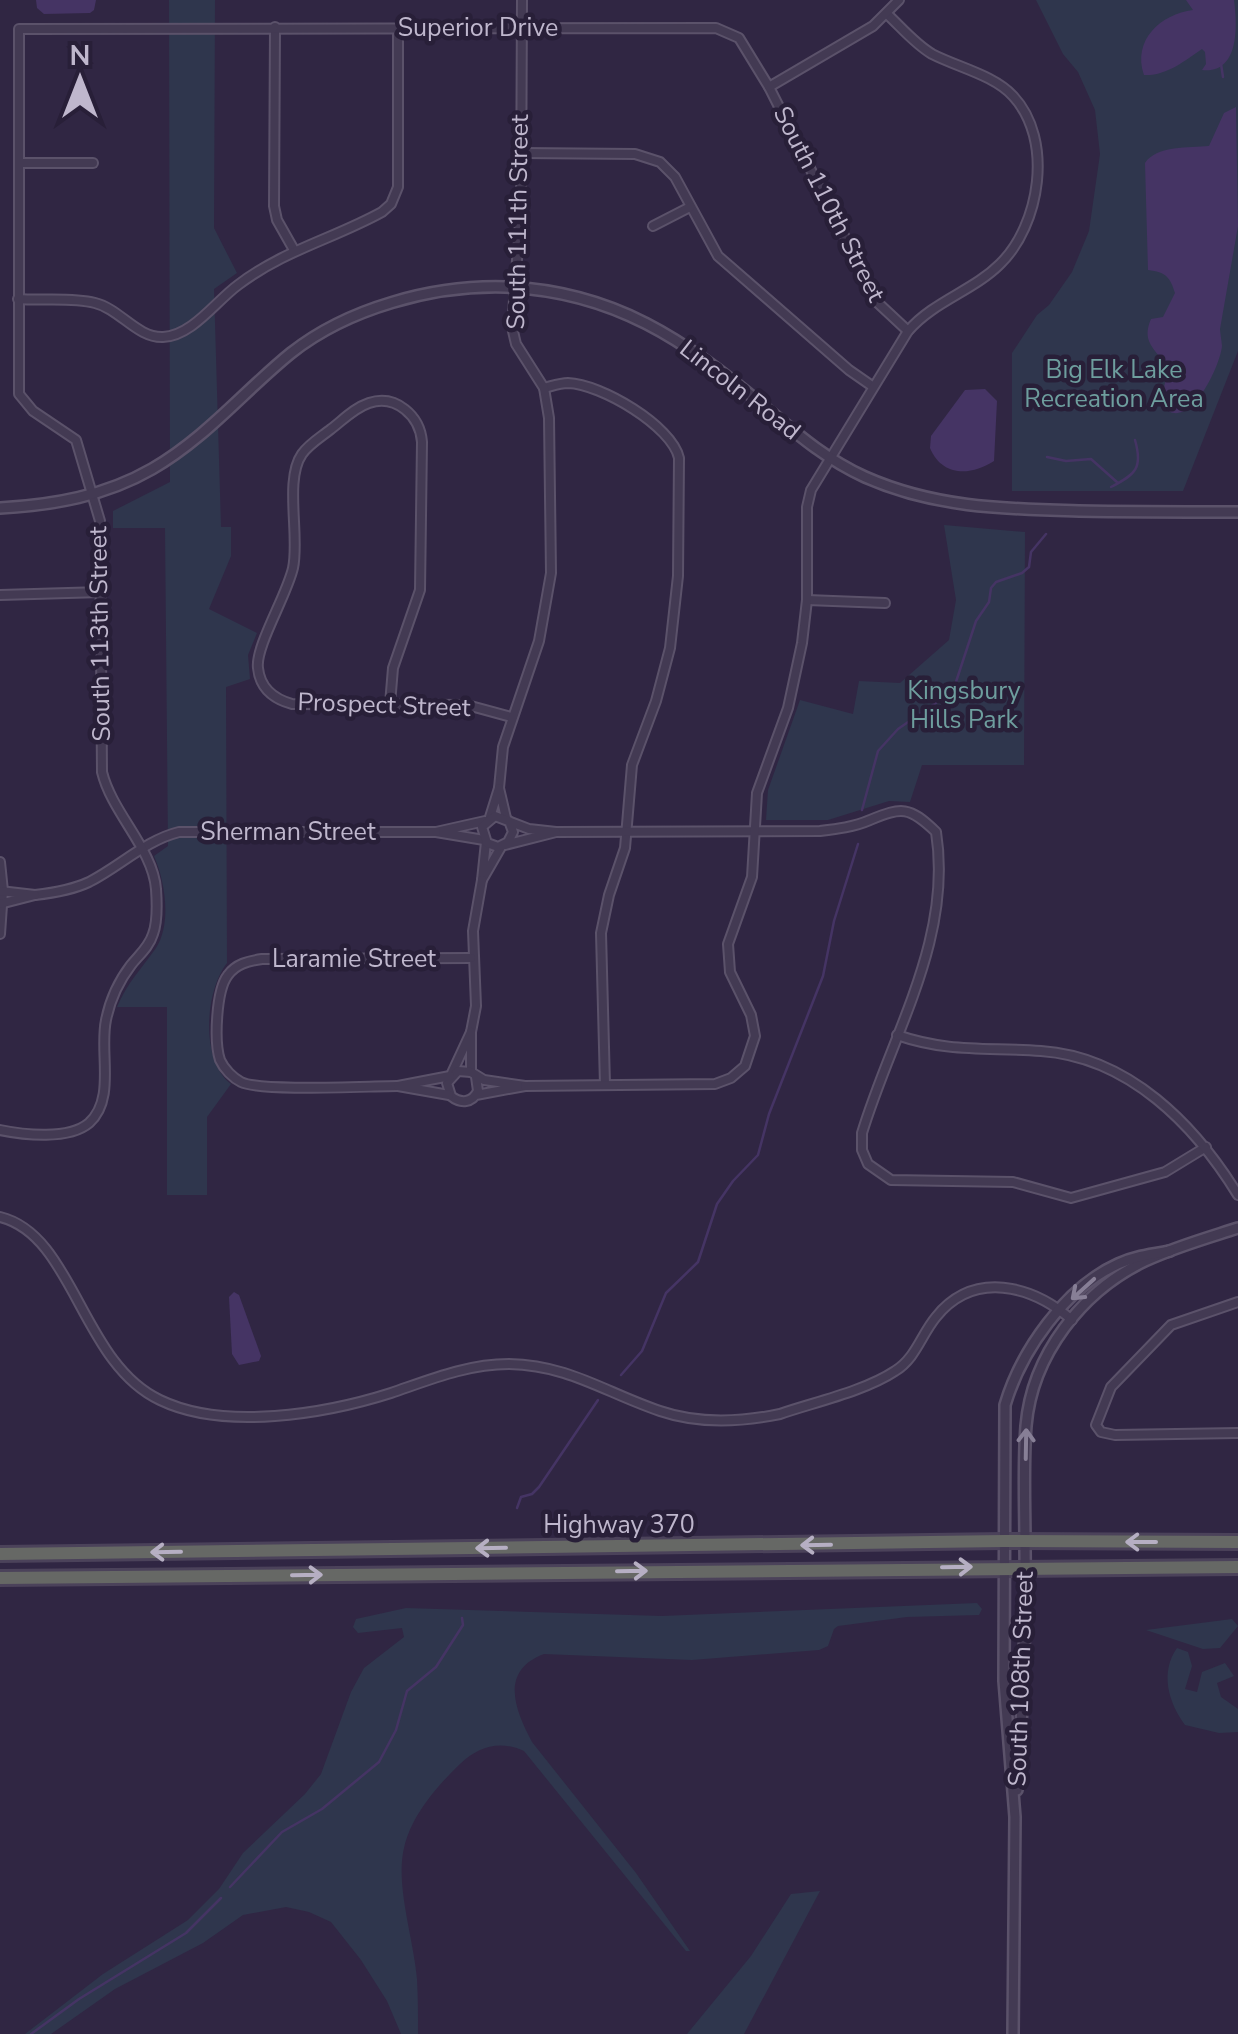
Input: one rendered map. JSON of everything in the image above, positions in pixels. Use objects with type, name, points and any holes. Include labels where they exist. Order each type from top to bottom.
[{"type":"highway","name":"Highway 370","points":[[0,1554],[1004,1541],[1238,1542]]},
{"type":"highway","name":"Highway 370","points":[[0,1578],[1238,1566]]},
{"type":"street","name":"South 111th Street","points":[[488,820],[499,788],[503,747],[539,642],[549,595],[549,418],[544,388],[513,336],[521,206],[522,0]]},
{"type":"street","points":[[768,87],[820,59],[887,14],[899,0]]},
{"type":"street","points":[[398,1086],[464,1102],[476,1095],[525,1086],[706,1086],[724,1082],[745,1066],[753,1046],[752,1015],[732,980],[727,952],[731,930],[752,876],[760,782],[795,680],[807,600],[808,500],[829,458],[908,331],[929,310],[991,272],[1017,243],[1036,195],[1036,148],[1014,97],[993,82],[924,50],[887,14]]},
{"type":"street","points":[[276,27],[274,206],[277,220],[294,250]]},
{"type":"street","points":[[18,300],[97,303],[154,336],[168,337],[184,330],[236,286],[294,250],[372,218],[391,204],[398,187],[398,28]]},
{"type":"street","name":"Superior Drive","points":[[19,29],[716,28],[738,38],[768,87]]},
{"type":"street","name":"South 113th Street","points":[[0,1130],[69,1132],[92,1120],[103,1099],[104,1026],[111,1001],[156,925],[156,882],[109,794],[102,772],[100,521],[76,440],[33,410],[19,394],[19,29]]},
{"type":"street","name":"South 110th Street","points":[[768,87],[878,302],[908,331]]},
{"type":"street","points":[[522,153],[645,156],[660,162],[672,172],[718,256],[848,370],[872,386]]},
{"type":"street","points":[[18,163],[94,163]]},
{"type":"street","points":[[653,226],[690,208]]},
{"type":"street","name":"Lincoln Road","points":[[0,508],[54,504],[92,495],[150,470],[189,445],[293,352],[353,318],[430,294],[477,287],[513,288],[594,301],[661,329],[701,354],[829,458],[898,491],[965,506],[1011,511],[1238,512]]},
{"type":"street","points":[[544,388],[576,384],[616,400],[664,431],[679,454],[679,561],[673,628],[661,686],[632,765],[623,856],[606,905],[600,944],[605,1085]]},
{"type":"street","name":"Prospect Street","points":[[390,704],[391,674],[420,590],[422,442],[412,414],[398,405],[381,402],[356,409],[306,448],[297,462],[294,561],[275,620],[259,651],[262,684],[275,697],[292,704],[472,706],[511,718]]},
{"type":"street","points":[[0,595],[102,592]]},
{"type":"street","points":[[807,600],[885,603]]},
{"type":"street","name":"South 111th Street","points":[[499,788],[507,820]]},
{"type":"street","points":[[450,1096],[447,1088],[471,1032],[476,1006],[474,918],[482,880],[482,830],[488,820],[507,820],[529,829],[556,832],[839,829],[888,810],[904,809],[936,832],[939,851],[934,926],[929,950],[861,1136],[866,1159],[877,1173],[901,1182],[1020,1183],[1080,1198],[1165,1172],[1206,1147]]},
{"type":"street","name":"Sherman Street","points":[[436,832],[488,820]]},
{"type":"street","points":[[482,880],[512,836],[507,820]]},
{"type":"street","name":"Sherman Street","points":[[2,904],[88,882],[172,834],[436,832],[485,841]]},
{"type":"street","points":[[485,841],[503,845],[556,832]]},
{"type":"street","points":[[0,862],[0,934]]},
{"type":"street","name":"Sherman Street","points":[[2,891],[34,895]]},
{"type":"street","name":"Laramie Street","points":[[398,1086],[246,1084],[232,1076],[220,1059],[218,997],[225,980],[237,966],[252,960],[472,958]]},
{"type":"street","points":[[471,1032],[474,1074],[479,1086],[476,1095]]},
{"type":"street","points":[[898,1035],[946,1048],[1044,1050],[1088,1060],[1122,1076],[1179,1117],[1206,1147],[1238,1195]]},
{"type":"street","points":[[398,1086],[464,1070],[525,1086]]},
{"type":"street","points":[[0,1217],[24,1224],[42,1242],[100,1343],[125,1376],[159,1400],[218,1415],[336,1408],[470,1368],[508,1364],[567,1372],[660,1411],[684,1417],[761,1418],[893,1373],[916,1351],[941,1311],[979,1289],[993,1286],[1021,1290],[1060,1309],[1072,1320]]},
{"type":"street","points":[[1170,1250],[1238,1228]]},
{"type":"street","name":"South 108th Street","points":[[1015,1817],[1004,1681],[1005,1406],[1012,1383],[1060,1309],[1089,1281],[1138,1256],[1170,1250]]},
{"type":"street","name":"South 108th Street","points":[[1013,2034],[1015,1817],[1026,1680],[1026,1424],[1031,1395],[1050,1350],[1072,1320],[1120,1276],[1170,1250]]},
{"type":"street","points":[[1238,1302],[1171,1325],[1111,1387],[1096,1425],[1101,1432],[1115,1435],[1238,1432]]},
{"type":"green space","points":[[169,0],[215,0],[214,228],[237,273],[214,289],[221,527],[231,527],[231,556],[209,609],[257,633],[248,655],[250,679],[226,687],[227,963],[214,990],[209,1025],[214,1059],[231,1084],[207,1117],[207,1195],[167,1195],[167,1007],[117,1007],[156,948],[165,914],[164,890],[154,856],[168,846],[165,528],[113,528],[113,511],[170,482]]},
{"type":"green space","name":"Big Elk Lake Recreation Area","points":[[1036,0],[1238,0],[1238,351],[1183,491],[1012,491],[1012,353],[1072,272],[1089,231],[1100,154],[1095,110]]},
{"type":"green space","name":"Kingsbury Hills Park","points":[[944,525],[1025,532],[1024,765],[922,765],[910,802],[889,801],[828,820],[766,820],[768,790],[800,700],[853,714],[859,681],[900,683],[949,640],[956,600]]},
{"type":"green space","points":[[977,1603],[982,1609],[979,1615],[907,1617],[838,1626],[828,1646],[819,1650],[692,1660],[544,1654],[521,1670],[516,1681],[516,1705],[532,1742],[636,1873],[690,1951],[686,1951],[524,1751],[498,1746],[475,1753],[460,1764],[426,1802],[407,1836],[402,1879],[417,1979],[418,2034],[401,2034],[387,2001],[331,1922],[286,1907],[243,1915],[203,1943],[115,1989],[51,2034],[25,2034],[103,1974],[188,1920],[219,1889],[243,1853],[321,1774],[351,1692],[364,1668],[404,1637],[402,1628],[358,1633],[353,1627],[356,1619],[406,1608],[662,1616]]},
{"type":"green space","points":[[1232,1619],[1238,1626],[1220,1648],[1203,1649],[1146,1630]]},
{"type":"green space","points":[[1177,1648],[1188,1652],[1192,1666],[1185,1689],[1197,1692],[1202,1672],[1225,1663],[1234,1676],[1217,1683],[1221,1697],[1238,1709],[1238,1732],[1219,1733],[1185,1725],[1168,1687],[1169,1667]]},
{"type":"green space","points":[[820,1891],[744,2034],[687,2034],[751,1956],[791,1894]]},
{"type":"shaded area","points":[[36,0],[96,0],[90,13],[44,14],[37,8]]},
{"type":"shaded area","points":[[1186,0],[1234,0],[1235,36],[1229,58],[1214,69],[1202,70],[1206,64],[1202,49],[1168,70],[1144,75],[1141,62],[1146,40],[1160,23],[1193,10]]},
{"type":"shaded area","points":[[1236,107],[1238,226],[1220,329],[1220,356],[1200,396],[1181,412],[1171,412],[1161,404],[1166,371],[1149,342],[1148,328],[1151,319],[1163,317],[1175,293],[1166,276],[1148,270],[1145,163],[1165,150],[1209,146],[1224,113]]},
{"type":"shaded area","points":[[985,389],[997,401],[994,461],[967,471],[949,469],[935,458],[930,448],[931,436],[965,390]]},
{"type":"shaded area","points":[[234,1292],[239,1295],[261,1356],[259,1361],[239,1365],[232,1354],[229,1297]]},
{"type":"waterway","points":[[1221,64],[1223,77]]},
{"type":"waterway","points":[[1111,487],[1138,464],[1135,440]]},
{"type":"waterway","points":[[1047,457],[1066,461],[1091,459],[1118,483]]},
{"type":"waterway","points":[[862,810],[878,751],[898,729],[953,691],[991,588],[1029,567],[1031,552],[1046,534]]},
{"type":"waterway","points":[[621,1375],[642,1351],[666,1293],[698,1262],[717,1204],[758,1155],[769,1114],[823,976],[834,921],[858,844]]},
{"type":"waterway","points":[[517,1508],[521,1497],[539,1487],[598,1400]]},
{"type":"waterway","points":[[230,1887],[282,1832],[322,1809],[379,1762],[396,1730],[407,1691],[436,1667],[463,1625],[462,1618]]},
{"type":"waterway","points":[[31,2034],[79,1999],[186,1933],[221,1898]]}]
